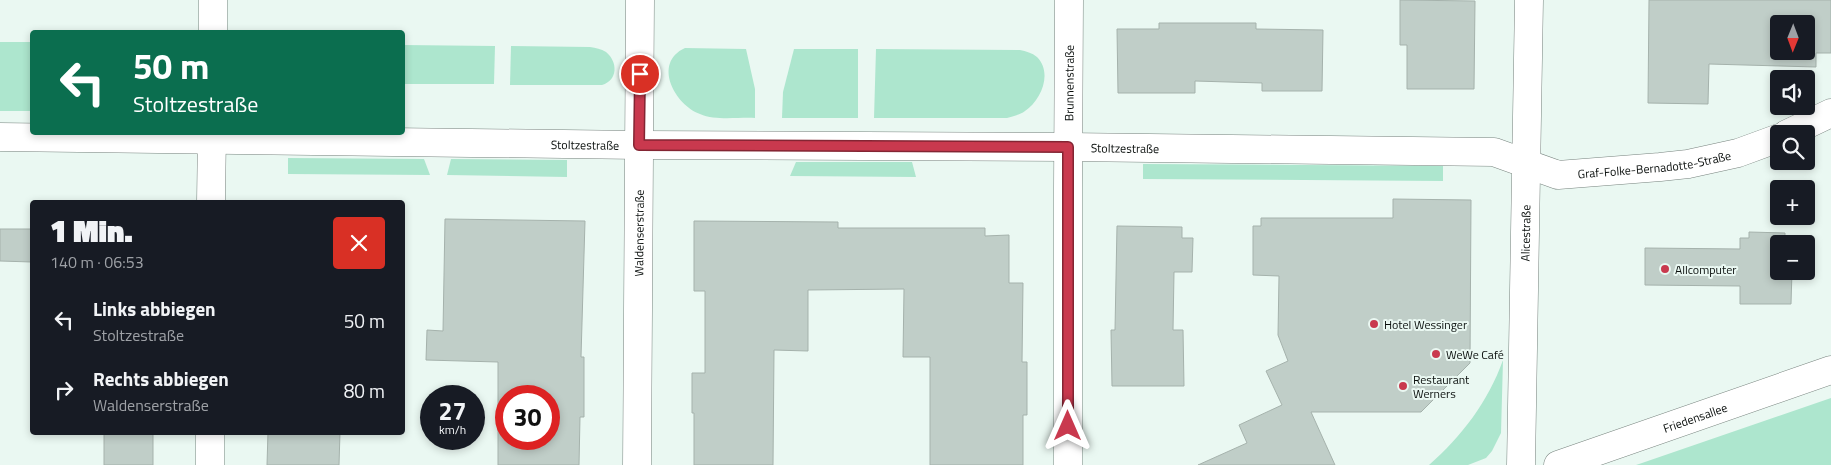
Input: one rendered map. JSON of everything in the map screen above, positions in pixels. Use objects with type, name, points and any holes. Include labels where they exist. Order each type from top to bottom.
[{"type":"street","points":[[213,0],[213,30]]},
{"type":"street","name":"Waldenserstraße","points":[[637,465],[640,0]]},
{"type":"street","name":"Brunnenstraße","points":[[1068,465],[1069,0]]},
{"type":"street","name":"Alicestraße","points":[[1521,465],[1529,0]]},
{"type":"street","points":[[1806,125],[1831,113]]},
{"type":"street","points":[[211,200],[212,136]]},
{"type":"street","name":"Stoltzestraße","points":[[0,137],[212,136],[639,145],[1068,147],[1494,152],[1527,164]]},
{"type":"street","name":"Graf-Folke-Bernadotte-Straße","points":[[1527,164],[1558,175],[1660,167],[1738,153],[1770,141]]},
{"type":"street","name":"Friedensallee","points":[[1558,465],[1831,370]]},
{"type":"street","points":[[210,435],[210,465]]},
{"type":"green space","points":[[0,42],[30,42],[30,111],[0,111]]},
{"type":"green space","points":[[405,45],[495,46],[494,84],[405,84]]},
{"type":"green space","points":[[511,46],[590,47],[598,49],[606,52],[613,61],[613,75],[607,83],[602,85],[510,85]]},
{"type":"green space","points":[[685,48],[746,49],[755,89],[755,118],[706,116],[691,109],[682,102],[671,83],[669,73],[670,63],[675,55]]},
{"type":"green space","points":[[794,49],[858,49],[858,118],[782,118],[783,92]]},
{"type":"green space","points":[[876,49],[1022,50],[1037,57],[1042,63],[1044,71],[1043,86],[1031,106],[1021,114],[1007,118],[874,118]]},
{"type":"green space","points":[[288,158],[424,159],[430,175],[288,174]]},
{"type":"green space","points":[[451,159],[567,160],[567,177],[447,175]]},
{"type":"green space","points":[[796,162],[912,162],[916,177],[790,176]]},
{"type":"green space","points":[[1143,164],[1443,166],[1443,181],[1143,179]]},
{"type":"green space","points":[[1503,360],[1501,433],[1492,451],[1486,458],[1468,465],[1429,465],[1473,417],[1490,390]]},
{"type":"green space","points":[[1831,398],[1831,465],[1636,465],[1642,463]]},
{"type":"building","points":[[1400,0],[1475,1],[1474,89],[1407,89],[1407,45],[1400,45]]},
{"type":"building","points":[[1649,0],[1831,0],[1831,53],[1816,53],[1816,67],[1709,64],[1708,104],[1648,103]]},
{"type":"building","points":[[1159,23],[1256,23],[1256,29],[1323,30],[1322,91],[1262,91],[1262,83],[1195,81],[1195,93],[1118,93],[1117,29],[1159,29]]},
{"type":"building","name":"Hotel Wessinger","points":[[1393,199],[1471,200],[1470,363],[1421,412],[1311,412],[1335,465],[1198,465],[1247,443],[1239,425],[1282,405],[1266,371],[1288,361],[1278,335],[1279,276],[1253,275],[1253,226],[1261,226],[1261,218],[1393,218]]},
{"type":"building","points":[[445,219],[585,221],[581,357],[584,357],[584,417],[580,417],[579,465],[498,465],[498,450],[560,450],[560,385],[498,385],[498,362],[426,360],[427,330],[443,331]]},
{"type":"building","points":[[694,221],[838,222],[838,228],[985,228],[985,236],[1009,235],[1009,283],[1023,283],[1022,362],[1027,362],[1027,415],[1023,415],[1023,465],[930,465],[930,357],[903,357],[904,289],[808,290],[808,351],[774,350],[773,465],[694,465],[692,373],[705,373],[705,291],[694,291]]},
{"type":"building","points":[[1117,226],[1182,227],[1182,238],[1193,238],[1192,272],[1174,272],[1173,330],[1183,330],[1184,386],[1112,386],[1111,330],[1115,330]]},
{"type":"building","points":[[0,229],[30,229],[30,262],[0,261]]},
{"type":"building","points":[[1749,232],[1785,233],[1785,235],[1770,235],[1770,280],[1792,280],[1791,304],[1740,304],[1740,286],[1645,285],[1645,248],[1740,249],[1740,238],[1749,238]]},
{"type":"building","points":[[104,435],[153,435],[153,465],[104,465]]},
{"type":"building","points":[[268,435],[340,435],[339,465],[267,465]]},
{"type":"place","name":"Allcomputer","points":[[1665,269]]},
{"type":"place","name":"Hotel Wessinger","points":[[1374,324]]},
{"type":"place","name":"WeWe Café","points":[[1436,354]]},
{"type":"place","name":"Restaurant Werners","points":[[1403,386]]},
{"type":"route","points":[[640,74],[639,145],[1068,147],[1068,426]]}]
